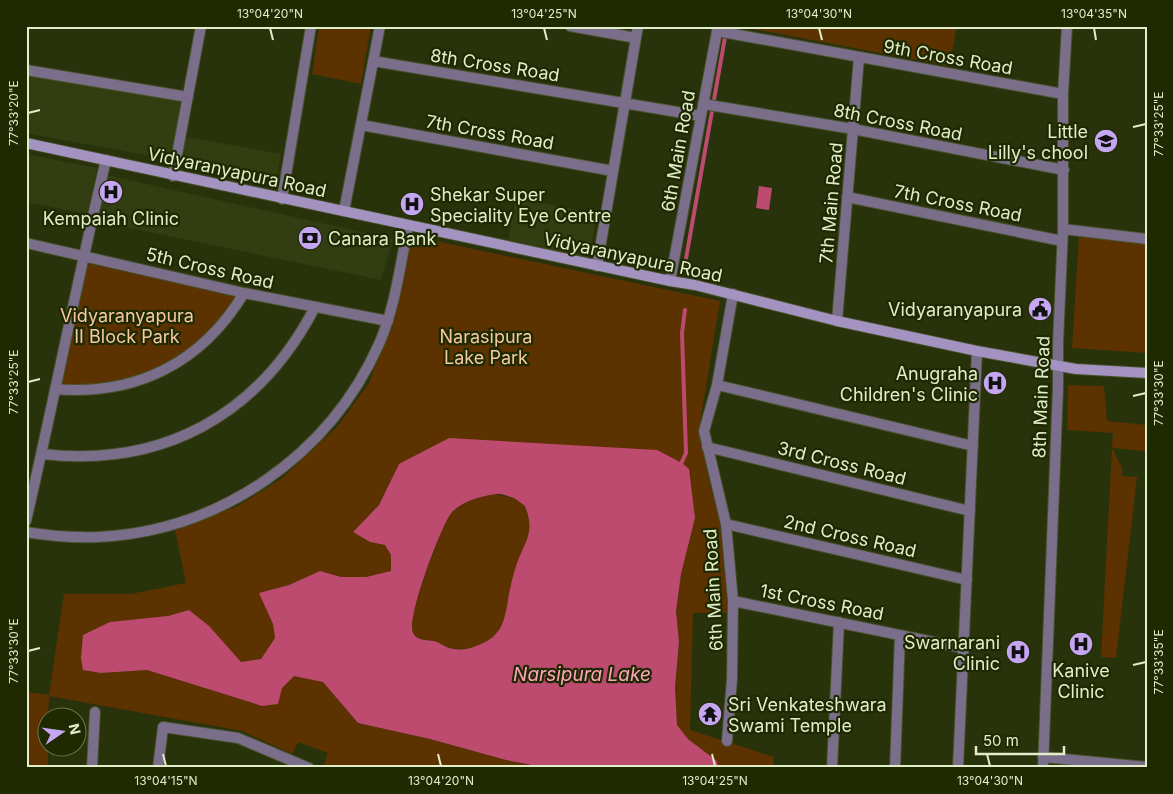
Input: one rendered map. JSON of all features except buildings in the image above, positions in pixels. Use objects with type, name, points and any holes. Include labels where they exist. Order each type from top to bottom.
[{"type":"main road","name":"Vidyaranyapura Road","points":[[26,143],[173,176],[344,211],[408,227],[670,282],[695,285],[837,321],[977,351],[1076,369],[1147,373]]},
{"type":"street","points":[[173,176],[201,26]]},
{"type":"street","points":[[282,199],[311,26]]},
{"type":"street","points":[[344,211],[380,26]]},
{"type":"street","points":[[570,26],[636,38]]},
{"type":"street","points":[[597,266],[638,26]]},
{"type":"street","name":"8th Main Road","points":[[1043,762],[1058,388],[1067,26]]},
{"type":"street","name":"9th Cross Road","points":[[720,30],[738,35],[1064,94]]},
{"type":"street","name":"6th Main Road","points":[[670,282],[703,104],[720,30]]},
{"type":"street","name":"7th Main Road","points":[[837,321],[859,57]]},
{"type":"street","name":"8th Cross Road","points":[[373,61],[701,116]]},
{"type":"street","points":[[26,70],[188,97]]},
{"type":"street","name":"8th Cross Road","points":[[703,104],[853,129],[1064,170]]},
{"type":"street","name":"7th Cross Road","points":[[361,125],[613,172]]},
{"type":"street","points":[[26,521],[42,454],[83,255],[106,160]]},
{"type":"street","name":"7th Cross Road","points":[[847,197],[1062,241]]},
{"type":"street","points":[[26,532],[72,537],[97,537],[145,532],[192,519],[237,499],[278,473],[330,424],[365,372],[388,321],[408,227]]},
{"type":"street","points":[[1063,229],[1147,239]]},
{"type":"street","name":"5th Cross Road","points":[[26,243],[244,293],[388,321]]},
{"type":"street","points":[[55,389],[91,390],[108,388],[143,380],[159,373],[188,356],[214,334],[244,293]]},
{"type":"street","name":"6th Main Road","points":[[726,741],[732,679],[733,601],[726,524],[704,431],[716,385],[733,294]]},
{"type":"street","points":[[42,454],[83,457],[124,454],[164,443],[202,427],[237,405],[268,377],[294,344],[315,308]]},
{"type":"street","points":[[958,768],[977,351]]},
{"type":"street","points":[[716,385],[973,446]]},
{"type":"street","name":"3rd Cross Road","points":[[707,447],[970,511]]},
{"type":"street","name":"2nd Cross Road","points":[[726,524],[967,580]]},
{"type":"street","name":"1st Cross Road","points":[[733,601],[963,648]]},
{"type":"street","points":[[832,768],[839,622]]},
{"type":"street","points":[[895,768],[900,634]]},
{"type":"street","points":[[92,768],[95,712]]},
{"type":"street","points":[[158,768],[163,727],[238,738],[309,768]]},
{"type":"street","points":[[1043,762],[1147,767]]},
{"type":"shaded area","points":[[26,72],[182,101],[172,160],[26,133]]},
{"type":"shaded area","points":[[186,137],[281,154],[276,182],[181,165]]},
{"type":"shaded area","points":[[26,154],[97,168],[87,214],[26,202]]},
{"type":"shaded area","points":[[106,175],[393,239],[381,280],[96,221]]},
{"type":"shaded area","points":[[516,198],[597,214],[588,262],[507,246]]},
{"type":"green space","points":[[319,26],[371,26],[361,84],[312,74]]},
{"type":"green space","points":[[738,26],[957,26],[949,66]]},
{"type":"green space","name":"Narasipura Lake Park","points":[[412,236],[720,301],[699,429],[707,472],[720,523],[728,613],[693,613],[690,730],[774,757],[773,768],[718,768],[717,761],[688,739],[677,725],[675,687],[679,642],[676,611],[681,574],[695,518],[399,464],[379,505],[353,532],[370,542],[385,545],[391,555],[392,571],[366,577],[341,577],[320,571],[289,585],[260,593],[273,624],[275,638],[261,659],[241,662],[189,610],[168,616],[101,673],[147,670],[262,706],[294,675],[323,682],[358,723],[430,739],[506,760],[547,768],[323,768],[328,753],[298,742],[292,754],[242,731],[49,696],[48,706],[38,706],[38,756],[48,756],[48,768],[26,768],[26,692],[49,695],[64,594],[131,594],[186,583],[175,530],[238,506],[281,479],[337,427],[369,383],[392,322]]},
{"type":"green space","points":[[1079,237],[1147,244],[1147,353],[1072,348]]},
{"type":"green space","name":"Vidyaranyapura II Block Park","points":[[86,263],[236,295],[224,314],[194,345],[158,368],[138,377],[117,382],[91,386],[60,385]]},
{"type":"green space","points":[[1068,385],[1104,386],[1107,421],[1147,425],[1147,451],[1112,448],[1113,433],[1067,430]]},
{"type":"green space","points":[[1112,448],[1122,468],[1122,476],[1137,477],[1116,658],[1101,657]]},
{"type":"green space","points":[[494,494],[514,498],[525,506],[529,523],[528,536],[502,626],[489,641],[463,649],[450,648],[433,641],[417,638],[412,629],[413,614],[423,580],[447,519],[458,507],[476,498]]},
{"type":"water","points":[[759,186],[772,188],[769,210],[756,208]]},
{"type":"water","name":"Narsipura Lake","points":[[449,438],[657,450],[682,463],[689,469],[695,518],[681,574],[676,611],[679,642],[675,687],[677,725],[688,739],[717,761],[718,768],[547,768],[506,760],[430,739],[358,723],[323,682],[294,676],[282,688],[278,704],[262,706],[147,670],[101,673],[83,670],[81,658],[83,635],[110,622],[168,616],[189,610],[209,626],[241,662],[261,659],[275,638],[273,624],[259,593],[289,585],[320,571],[341,577],[366,577],[391,571],[391,555],[385,545],[370,542],[353,532],[379,505],[399,464]],"holes":[[[501,494],[514,498],[525,506],[529,529],[514,572],[505,616],[500,629],[491,638],[465,649],[452,649],[437,642],[423,640],[415,636],[412,624],[419,593],[432,555],[450,515],[459,506],[480,497]]]},
{"type":"waterway","points":[[684,270],[727,26]]},
{"type":"waterway","points":[[680,466],[686,453],[682,333],[685,310]]},
{"type":"place","name":"Little Lilly's chool","points":[[1106,141]]},
{"type":"place","name":"Kempaiah Clinic","points":[[111,192]]},
{"type":"place","name":"Shekar Super Speciality Eye Centre","points":[[412,204]]},
{"type":"place","name":"Canara Bank","points":[[310,238]]},
{"type":"place","name":"Vidyaranyapura","points":[[1040,309]]},
{"type":"place","name":"Anugraha Children's Clinic","points":[[995,383]]},
{"type":"place","name":"Kanive Clinic","points":[[1081,644]]},
{"type":"place","name":"Swarnarani Clinic","points":[[1018,652]]},
{"type":"place","name":"Sri Venkateshwara Swami Temple","points":[[710,714]]}]
